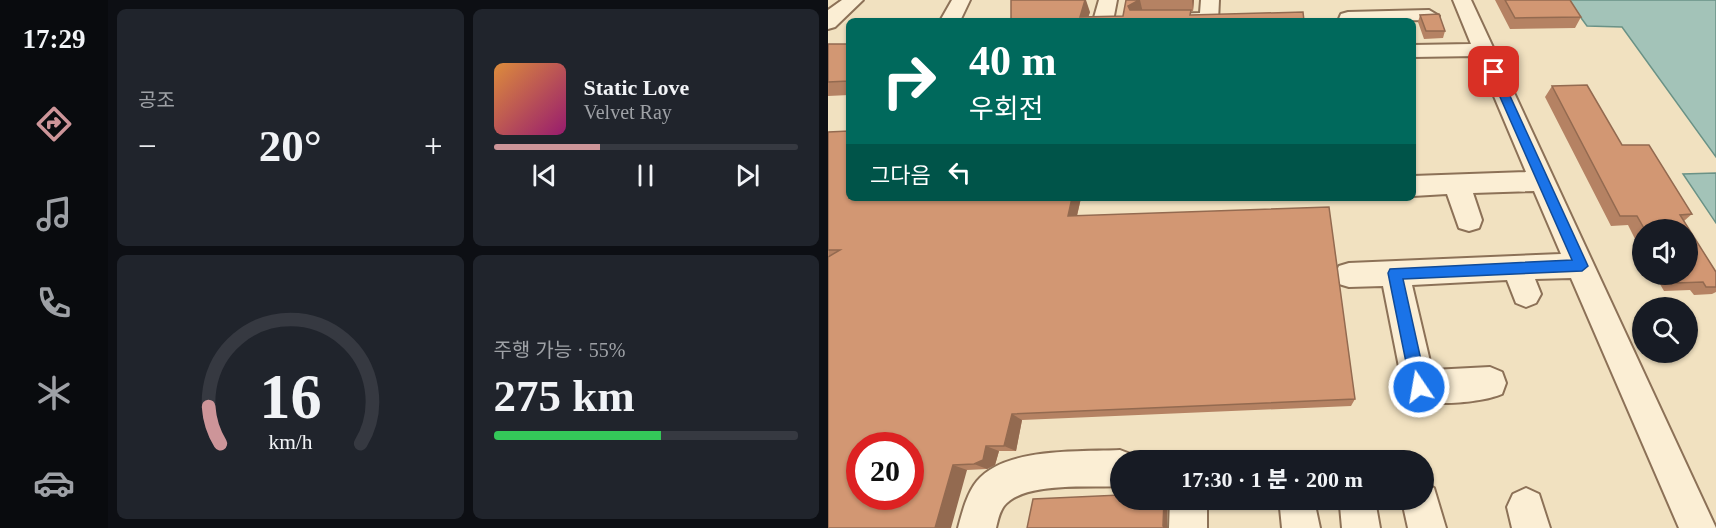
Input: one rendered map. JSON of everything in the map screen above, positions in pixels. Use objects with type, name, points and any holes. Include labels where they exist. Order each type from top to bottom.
[{"type":"lane","points":[[828,23],[835,14],[854,0]]},
{"type":"lane","points":[[952,18],[961,0]]},
{"type":"lane","points":[[1104,18],[1108,0]]},
{"type":"lane","points":[[1210,0],[1210,18]]},
{"type":"lane","points":[[1462,0],[1698,528]]},
{"type":"lane","points":[[1348,18],[1429,16]]},
{"type":"lane","points":[[1416,51],[1484,50]]},
{"type":"lane","points":[[1416,186],[1543,181]]},
{"type":"lane","points":[[1457,184],[1469,220]]},
{"type":"lane","points":[[1349,275],[1395,273],[1522,281],[1582,266]]},
{"type":"lane","points":[[1395,273],[1419,387],[1490,383]]},
{"type":"lane","points":[[977,528],[981,512],[993,491],[1005,482],[1022,475],[1110,469]]},
{"type":"lane","points":[[1188,528],[1189,510]]},
{"type":"water","points":[[1568,0],[1716,0],[1716,157],[1622,27],[1587,26]]},
{"type":"water","points":[[1716,173],[1716,223],[1683,174]]},
{"type":"building","points":[[1011,0],[1085,0],[1080,17],[1123,16],[1126,0],[1139,0],[1128,6],[1130,10],[1191,10],[1190,15],[1303,12],[1304,18],[1011,18]]},
{"type":"building","points":[[1505,0],[1570,0],[1581,17],[1515,18]]},
{"type":"building","points":[[1439,14],[1445,31],[1426,31],[1420,15]]},
{"type":"building","points":[[828,44],[846,44],[846,81],[828,82]]},
{"type":"building","points":[[1587,85],[1622,145],[1649,145],[1692,214],[1680,215],[1683,219],[1639,219],[1637,216],[1620,216],[1552,86]]},
{"type":"building","points":[[846,131],[846,201],[1071,201],[1068,216],[1329,207],[1355,399],[1012,414],[1004,446],[986,446],[983,460],[974,464],[953,465],[935,528],[828,528],[828,257],[840,250],[828,250],[828,132]]},
{"type":"building","points":[[1698,244],[1716,272],[1716,287],[1706,287],[1703,282],[1698,282]]},
{"type":"building","points":[[1110,495],[1110,510],[1164,510],[1163,526],[1165,528],[1027,528],[1033,499]]},
{"type":"route","points":[[1419,387],[1395,273],[1582,266],[1494,72]]}]
